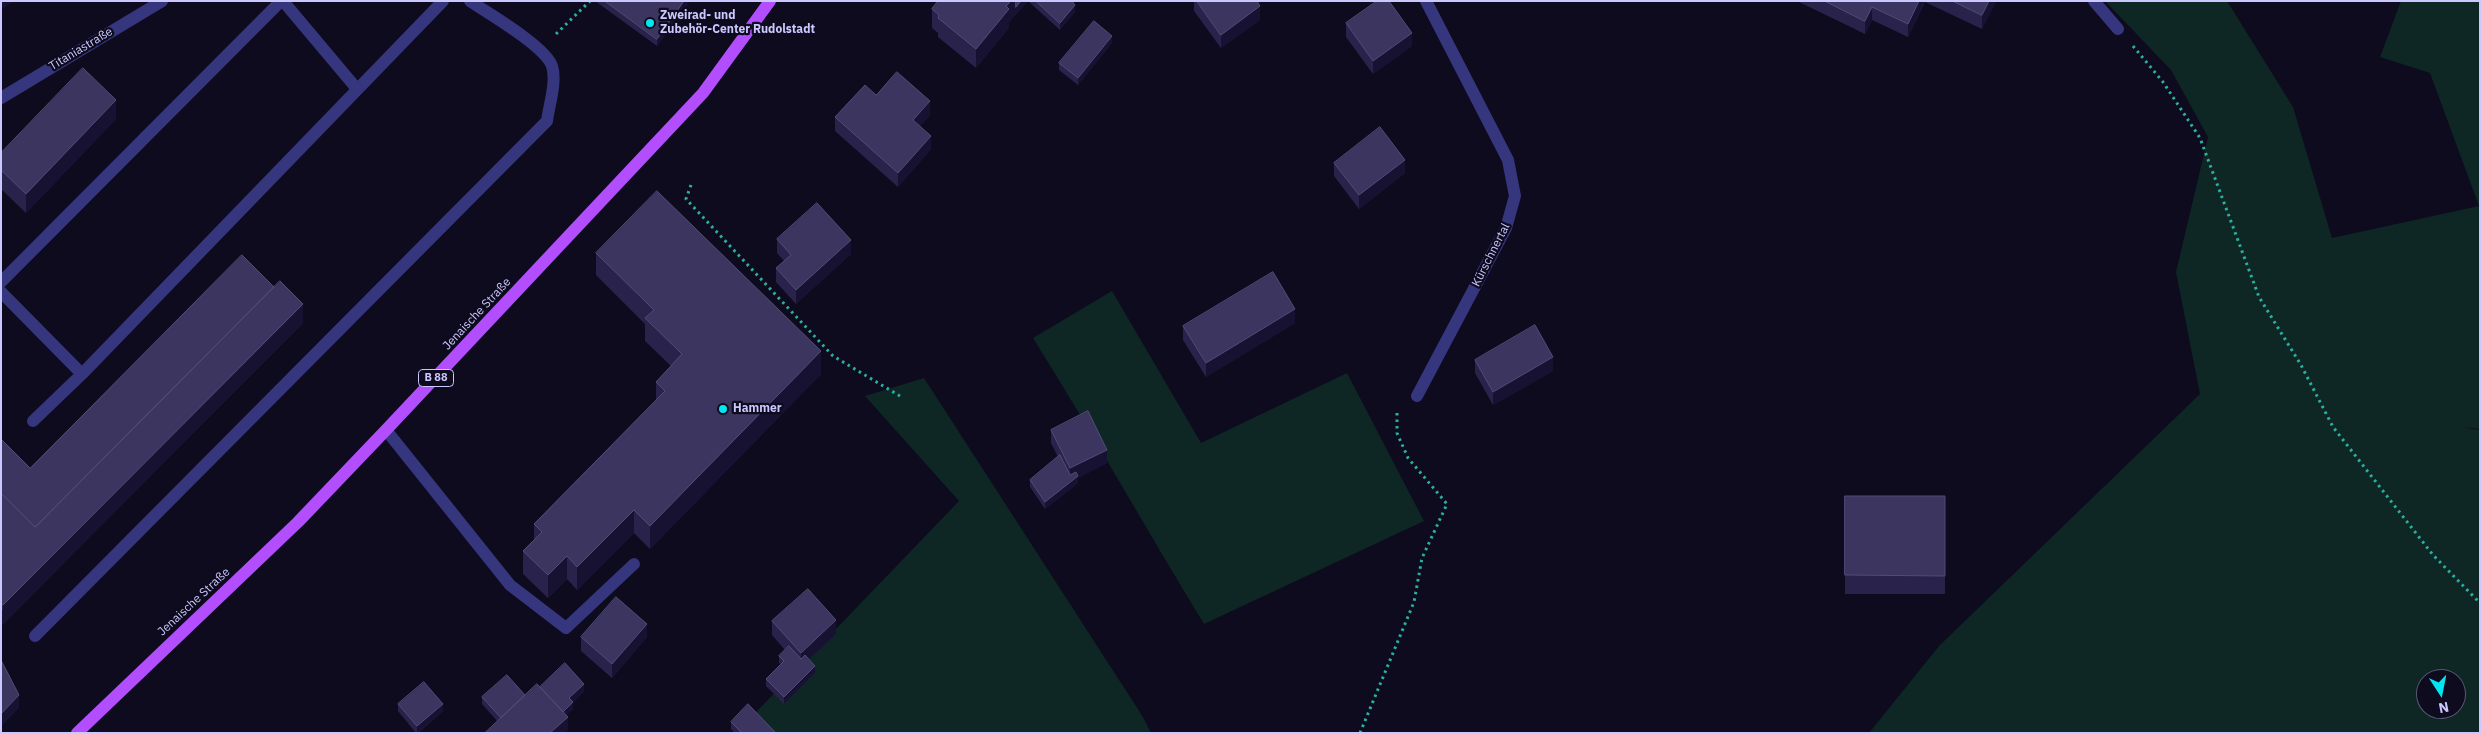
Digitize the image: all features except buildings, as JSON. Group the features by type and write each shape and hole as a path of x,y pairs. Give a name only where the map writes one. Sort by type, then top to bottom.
{"main road":[{"name":"Jenaische Straße","path":"77,733 298,522 386,430 703,92 770,1"}],"street":[{"name":"Titaniastraße","path":"1,98 162,1"},
{"path":"1,282 282,1 357,89"},
{"path":"33,421 82,374 443,1"},
{"path":"34,636 547,120 552,86 552,66 540,49 470,1"},
{"name":"Kürschnertal","path":"1417,396 1506,228 1515,196 1508,160 1426,1"},
{"path":"2094,1 2118,29"},
{"path":"1,292 82,374"},
{"path":"386,430 510,585 566,628 634,564"}],"path":[{"path":"540,49 590,1"},
{"path":"2118,29 2163,82 2200,138 2259,297 2301,365 2333,427 2433,555 2480,603"},
{"path":"691,185 686,199 833,356 900,396"},
{"path":"1360,733 1414,602 1422,558 1447,504 1408,458 1397,433 1397,412 1417,396"}],"green space":[{"path":"2105,1 2227,1 2293,107 2332,238 2479,206 2430,73 2380,57 2401,1 2480,1 2480,429 2462,427 2480,430 2480,733 1869,733 1939,646 2200,394 2176,272 2208,137 2171,70"},
{"path":"1112,291 1201,443 1347,373 1424,521 1204,624 1033,338"},
{"path":"924,378 1143,717 1151,733 736,733 959,501 865,396"}],"place":[{"name":"Zweirad- und Zubehör-Center Rudolstadt","path":"650,23"},
{"name":"Hammer","path":"723,409"}]}
